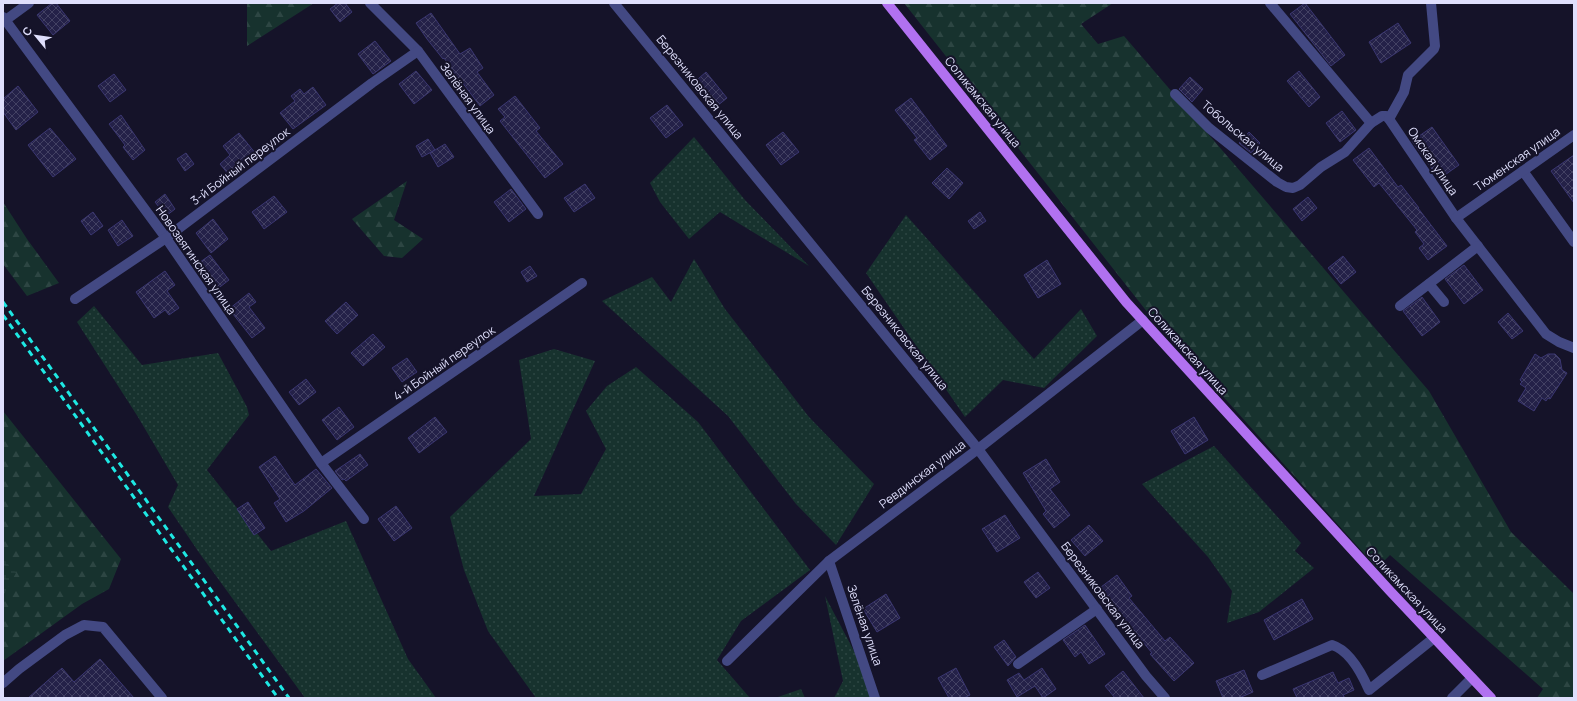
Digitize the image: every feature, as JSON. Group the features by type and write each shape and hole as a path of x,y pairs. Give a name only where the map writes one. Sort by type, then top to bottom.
{"main road":[{"name":"Соликамская улица","path":"887,3 1126,302 1434,638 1491,698"}],"street":[{"path":"4,20 29,3"},
{"name":"Зелёная улица","path":"370,3 418,51 538,214"},
{"name":"Березниковская улица","path":"614,3 978,449 1146,676 1165,698"},
{"path":"1270,3 1371,123 1382,116 1386,116 1389,119 1404,92 1408,76 1434,49 1431,3"},
{"name":"Новозвягинская улица","path":"4,20 166,238 321,463 364,519"},
{"name":"3-й Бойный переулок","path":"75,299 166,238 372,83 418,51"},
{"name":"Тобольская улица","path":"1175,94 1210,128 1277,182 1286,187 1293,188 1300,185 1321,167 1345,152 1371,123"},
{"name":"Омская улица","path":"1389,119 1456,218 1546,334 1559,342 1574,348"},
{"name":"Тюменская улица","path":"1456,218 1574,135"},
{"path":"1523,171 1574,242"},
{"path":"1400,306 1478,246"},
{"name":"4-й Бойный переулок","path":"321,463 582,283"},
{"path":"1429,284 1444,302"},
{"name":"Ревдинская улица","path":"727,661 829,561 978,449 1143,320"},
{"name":"Зелёная улица","path":"829,561 875,698"},
{"path":"1018,664 1097,609"},
{"path":"3,683 19,668 65,635 84,625 103,627 162,698"},
{"path":"1262,675 1332,645 1342,650 1361,671 1371,696 1434,638"},
{"path":"1452,698 1472,678"}],"green space":[{"path":"247,3 314,3 247,46"},
{"path":"904,3 1113,3 1081,24 1098,44 1124,36 1429,391 1511,532 1574,594 1574,698 1537,698 1543,689 1390,555 1377,568 1148,313"},
{"path":"694,137 745,200 809,266 720,212 689,239 660,202 650,183"},
{"path":"407,181 394,220 423,239 402,258 384,256 352,219"},
{"path":"3,202 27,239 59,283 27,296 3,264"},
{"path":"906,215 1034,359 1081,309 1097,336 1044,388 1003,380 965,417 866,273"},
{"path":"694,259 725,309 809,417 874,484 836,545 796,504 728,416 602,301 652,277 671,302"},
{"path":"94,306 142,365 218,353 247,407 249,415 207,470 271,551 346,521 408,659 436,698 305,698 200,554 168,507 178,485 138,417 77,322"},
{"path":"554,349 595,361 534,496 581,494 606,449 586,411 607,386 636,367 698,422 810,570 741,621 717,660 750,698 536,698 488,631 464,570 450,517 531,439 519,360"},
{"path":"3,411 121,559 109,589 82,604 3,661"},
{"path":"1214,446 1301,543 1295,551 1314,568 1259,612 1227,623 1232,591 1208,557 1142,484"},
{"path":"3,559 16,573 3,596"},
{"path":"825,596 865,672 875,698 834,698 843,681"},
{"path":"801,689 805,698 775,698"}],"building":[{"path":"52,3 56,3 70,21 53,35 37,15"},
{"path":"338,3 345,3 352,12 340,22 330,9"},
{"path":"1305,3 1345,55 1331,66 1290,14"},
{"path":"431,13 460,54 470,48 483,68 477,72 494,95 480,106 416,23"},
{"path":"1398,23 1411,43 1381,63 1369,42"},
{"path":"375,41 391,61 373,74 358,54"},
{"path":"416,71 432,90 414,104 399,84"},
{"path":"1299,71 1320,97 1309,107 1287,81"},
{"path":"706,72 727,98 712,110 691,85"},
{"path":"114,74 126,90 110,102 98,86"},
{"path":"1190,77 1203,89 1192,102 1179,89"},
{"path":"18,86 38,112 16,130 3,112 3,99"},
{"path":"313,87 326,105 293,129 280,113 295,101 291,96 300,89 304,94"},
{"path":"515,96 540,128 536,131 563,164 545,178 500,121 505,117 498,109"},
{"path":"911,98 947,146 930,160 914,140 917,138 895,110"},
{"path":"667,105 683,125 666,138 650,118"},
{"path":"1342,111 1356,130 1340,142 1326,123"},
{"path":"121,115 145,150 133,160 123,147 125,145 109,124"},
{"path":"1432,127 1459,165 1439,179 1412,141"},
{"path":"50,128 76,159 53,177 28,145"},
{"path":"783,132 799,152 781,165 766,145"},
{"path":"1249,132 1260,143 1251,153 1239,143"},
{"path":"239,133 256,154 229,175 220,164 230,155 223,146"},
{"path":"428,139 435,150 422,157 416,146"},
{"path":"445,144 454,157 438,167 430,153"},
{"path":"1369,148 1398,187 1401,185 1447,246 1428,260 1419,248 1424,244 1415,232 1417,230 1379,183 1374,187 1353,160"},
{"path":"186,153 194,164 185,171 177,159"},
{"path":"1574,155 1574,203 1551,171"},
{"path":"947,168 963,183 949,199 932,183"},
{"path":"585,184 595,198 574,212 564,198"},
{"path":"511,189 526,209 509,222 494,202"},
{"path":"165,194 175,209 166,216 155,202"},
{"path":"274,196 287,212 264,229 252,212"},
{"path":"1308,197 1317,208 1302,221 1293,209"},
{"path":"93,212 103,226 91,235 81,221"},
{"path":"980,212 986,221 974,229 968,221"},
{"path":"213,219 228,239 211,253 196,233"},
{"path":"122,220 133,236 118,246 108,230"},
{"path":"210,255 229,280 216,290 196,265"},
{"path":"1343,256 1356,272 1341,284 1328,268"},
{"path":"1047,260 1061,284 1038,298 1024,275"},
{"path":"1464,265 1483,290 1464,304 1445,279"},
{"path":"530,266 537,276 527,282 521,272"},
{"path":"165,271 175,285 167,291 179,308 169,315 165,310 154,318 136,292"},
{"path":"249,293 256,302 249,307 265,328 252,338 229,309"},
{"path":"1422,297 1440,322 1422,336 1403,311"},
{"path":"346,302 358,315 337,334 325,321"},
{"path":"1508,313 1523,331 1512,339 1498,322"},
{"path":"373,334 385,347 363,366 351,353"},
{"path":"1535,354 1541,358 1548,354 1555,354 1560,359 1562,370 1567,373 1550,399 1548,398 1546,401 1542,398 1534,411 1518,401 1526,388 1520,384 1522,382 1520,380"},
{"path":"407,358 417,372 402,382 392,368"},
{"path":"306,379 316,392 299,405 289,392"},
{"path":"339,407 354,427 337,440 322,420"},
{"path":"435,417 447,432 419,453 408,438"},
{"path":"1194,417 1208,440 1185,454 1171,431"},
{"path":"360,454 368,465 346,481 344,479 342,480 335,471"},
{"path":"275,456 295,485 316,469 332,488 304,511 286,522 274,503 280,499 259,467"},
{"path":"1046,459 1060,482 1050,489 1070,515 1054,528 1043,514 1046,511 1023,473"},
{"path":"248,502 265,528 254,535 237,509"},
{"path":"396,506 412,528 394,541 378,519"},
{"path":"1005,515 1020,538 997,552 982,529"},
{"path":"1089,525 1103,541 1085,556 1071,540"},
{"path":"1038,572 1050,588 1036,598 1024,582"},
{"path":"1117,575 1132,596 1129,598 1165,641 1170,637 1194,663 1174,681 1150,654 1152,653 1101,587"},
{"path":"886,594 900,618 877,632 863,609"},
{"path":"1302,599 1313,619 1274,640 1264,620"},
{"path":"1085,625 1105,654 1089,664 1081,652 1075,657 1063,640"},
{"path":"1004,640 1016,657 1008,666 994,647"},
{"path":"100,659 134,698 28,698 62,668 74,682"},
{"path":"956,668 970,695 964,698 949,698 938,678"},
{"path":"1042,668 1056,689 1043,698 1035,686 1017,697 1007,680 1019,673 1024,680"},
{"path":"1244,670 1253,692 1239,698 1223,698 1216,681"},
{"path":"1123,671 1144,698 1115,698 1105,686"},
{"path":"1333,672 1338,683 1349,678 1354,690 1343,695 1345,698 1297,698 1293,689"}],"railway":[{"path":"3,302 289,698"},
{"path":"3,315 278,698"}]}
